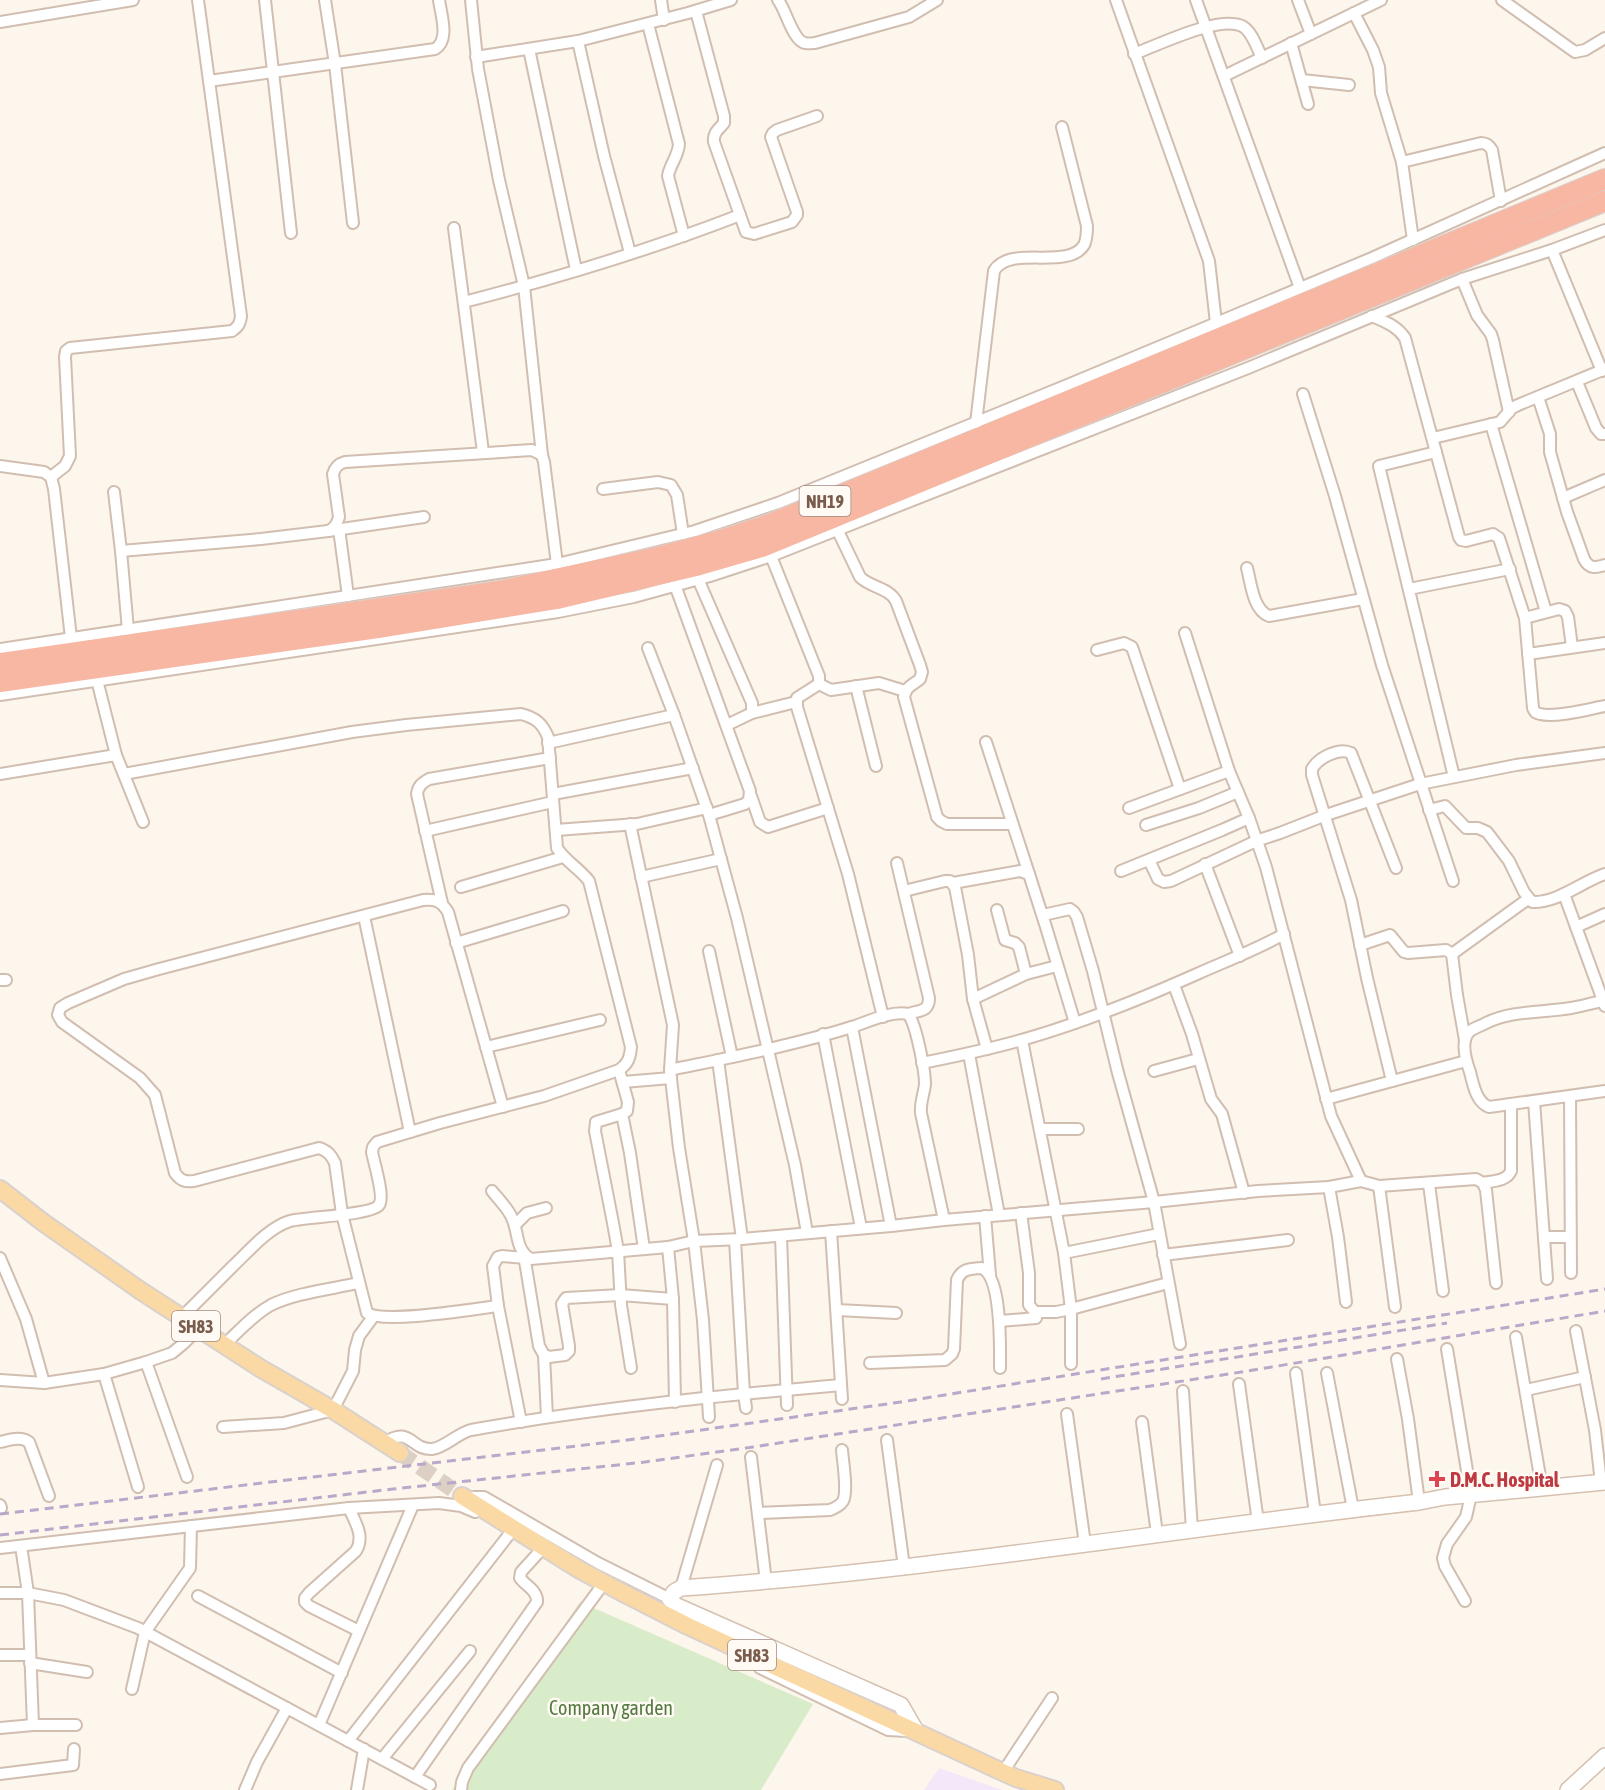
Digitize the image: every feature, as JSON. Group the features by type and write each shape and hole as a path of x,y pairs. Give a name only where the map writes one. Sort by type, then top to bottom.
{"highway":[{"name":"NH19","path":"0,663 500,591 628,564 721,540 800,512 1605,179"},
{"name":"NH19","path":"0,682 400,625 557,599 700,565 762,547 1605,201"}],"main road":[{"name":"SH83","path":"0,1189 88,1255 181,1318 400,1453"},
{"name":"SH83","path":"465,1498 580,1570 688,1626 1003,1772 1054,1790"}],"street":[{"path":"0,21 134,0"},
{"path":"51,477 64,466 70,456 64,357 66,351 70,348 232,331 240,323 241,316 198,0"},
{"path":"265,0 291,233"},
{"path":"325,0 335,64 353,223"},
{"path":"209,81 435,49 443,40 439,0"},
{"path":"471,0 476,57 499,180 524,286 542,455 557,564"},
{"path":"661,0 664,20"},
{"path":"778,0 795,34 805,44 909,17 937,0"},
{"path":"1116,0 1209,261 1216,323"},
{"path":"1196,0 1300,288"},
{"path":"1298,0 1311,34"},
{"path":"1224,76 1381,0"},
{"path":"1502,0 1575,52 1585,50 1605,38"},
{"path":"476,57 578,41 664,20 724,1"},
{"path":"696,11 724,116 724,123 715,132 714,142 744,228 749,233 754,234 795,219 797,212 771,136 777,130 817,116"},
{"path":"1354,13 1377,59 1381,93 1402,162 1413,240"},
{"path":"648,24 680,144 678,153 669,168 668,176 684,236"},
{"path":"1134,54 1206,26 1227,24 1242,26 1250,33 1262,58"},
{"path":"578,41 604,156 630,253"},
{"path":"1292,43 1308,104"},
{"path":"529,49 576,270"},
{"path":"1302,81 1349,85"},
{"path":"976,423 994,271 997,265 1008,260 1069,254 1079,251 1085,243 1087,226 1062,127"},
{"path":"1402,162 1486,143 1492,150 1501,201"},
{"path":"0,649 557,564 683,534 778,503 976,423 1413,240 1605,153"},
{"path":"464,302 524,286 684,236 740,215"},
{"path":"454,228 483,452"},
{"path":"0,695 558,612 634,597 698,579 771,556 1237,372 1462,279 1605,230"},
{"path":"1433,438 1500,422 1518,405 1604,370 1552,250"},
{"path":"1462,279 1477,315 1491,334 1509,412"},
{"path":"1372,316 1393,325 1406,338 1459,537 1466,541 1493,534 1499,538 1525,618 1531,702 1536,712 1541,715 1568,713 1605,706"},
{"path":"1577,381 1596,428 1601,434 1605,434"},
{"path":"1303,394 1335,496 1382,665 1453,881"},
{"path":"1538,397 1550,434 1550,452 1563,498 1586,564 1592,567 1605,565"},
{"path":"1491,424 1546,612"},
{"path":"348,596 333,530 339,517 333,474 334,468 339,464 483,452 532,450 542,455"},
{"path":"1437,452 1379,466 1454,777"},
{"path":"0,466 44,472 51,477 71,638"},
{"path":"1563,498 1605,480"},
{"path":"603,489 658,482 670,484 677,495 683,534"},
{"path":"114,492 128,630"},
{"path":"121,551 261,539 424,517"},
{"path":"837,530 864,582 893,595 922,672 921,679 908,686 904,697 937,817 947,824 1012,824"},
{"path":"771,556 819,676 819,684"},
{"path":"1247,568 1258,608 1263,614 1269,616 1363,599"},
{"path":"1409,589 1510,569"},
{"path":"698,579 752,703 752,713"},
{"path":"675,585 760,822 768,827 828,808"},
{"path":"1525,618 1559,609 1565,611 1572,647"},
{"path":"1185,633 1229,771 1266,867 1330,1116 1361,1181"},
{"path":"1097,650 1124,643 1132,647 1180,789"},
{"path":"1528,654 1605,643"},
{"path":"648,648 693,768 721,859 795,1165 807,1233"},
{"path":"97,680 116,755 143,822"},
{"path":"819,684 831,690 879,682 905,691"},
{"path":"819,684 800,694 796,702 848,874 883,1017"},
{"path":"856,686 876,766"},
{"path":"727,725 752,713 796,702"},
{"path":"124,774 352,732 521,714 534,717 544,726 548,743 558,848 562,857 581,871 589,881 631,1047 627,1065 619,1070 544,1096 377,1143 372,1152 381,1194 379,1207 374,1210 292,1221 277,1227 257,1243 181,1318"},
{"path":"548,743 674,715"},
{"path":"986,742 1075,1023"},
{"path":"1392,1081 1351,900 1312,775 1312,769 1320,760 1340,751 1346,750 1351,753 1396,868"},
{"path":"1149,860 1158,879 1164,882 1171,881 1256,840 1420,784 1516,765 1605,753"},
{"path":"0,774 116,755"},
{"path":"503,1107 448,912 442,903 417,794 422,783 429,779 550,758"},
{"path":"425,831 553,798 693,768"},
{"path":"1130,808 1229,771"},
{"path":"1146,825 1200,808 1238,792"},
{"path":"556,830 630,824 708,812 745,804 751,796"},
{"path":"1429,810 1445,806 1466,828 1478,828 1487,832 1512,866 1528,899 1532,902 1563,894 1584,882 1605,874"},
{"path":"1121,871 1249,818"},
{"path":"630,824 673,1024 671,1074 703,1320 709,1417"},
{"path":"462,887 562,857"},
{"path":"641,877 721,859"},
{"path":"622,1082 671,1074 883,1017 926,1009 929,998 897,862"},
{"path":"1205,864 1240,956"},
{"path":"904,891 945,881 953,883 1020,872 1029,874"},
{"path":"953,883 966,945 973,999 987,1049"},
{"path":"1465,1040 1469,1033 1478,1027 1508,1015 1604,1003 1563,894"},
{"path":"442,903 434,899 423,900 124,979 68,1003 60,1008 58,1015 62,1022 140,1078 155,1095 175,1173 180,1180 194,1181 319,1148 327,1151 335,1163 342,1214 358,1283 367,1313 373,1317 419,1316 498,1306"},
{"path":"1452,954 1528,899"},
{"path":"1042,915 1065,909 1074,912 1093,971 1154,1202 1180,1344"},
{"path":"997,910 1005,940 1019,947 1026,974"},
{"path":"456,943 562,911"},
{"path":"1576,927 1605,914"},
{"path":"364,916 410,1132"},
{"path":"922,1063 1022,1040 1075,1023 1174,985 1263,946 1284,934"},
{"path":"1360,945 1390,935 1404,952 1446,950 1452,954 1466,1061 1479,1100 1485,1105 1496,1107 1605,1091"},
{"path":"709,951 732,1057"},
{"path":"973,999 1026,974 1057,966"},
{"path":"1174,985 1192,1034 1211,1099 1222,1114 1244,1193"},
{"path":"908,1014 913,1023 922,1063 925,1084 921,1113 944,1220"},
{"path":"486,1047 600,1020"},
{"path":"852,1027 891,1226"},
{"path":"823,1034 861,1228"},
{"path":"1022,1040 1064,1253 1071,1309 1071,1364"},
{"path":"969,1053 999,1215"},
{"path":"1154,1071 1198,1059"},
{"path":"718,1060 739,1240 744,1393 747,1408"},
{"path":"1326,1099 1466,1061"},
{"path":"619,1070 628,1102 627,1111 596,1122 594,1126 618,1251 620,1295 631,1368"},
{"path":"1570,1096 1571,1273"},
{"path":"1534,1101 1547,1279"},
{"path":"1483,1183 1509,1176 1511,1171 1511,1104"},
{"path":"622,1114 644,1249"},
{"path":"1040,1129 1078,1129"},
{"path":"521,1422 498,1306 493,1266 502,1256 531,1259 668,1247 694,1241 739,1240 1329,1186 1361,1181 1379,1186 1476,1179 1483,1183 1486,1190 1496,1283"},
{"path":"1429,1184 1443,1292"},
{"path":"1329,1186 1346,1302"},
{"path":"1379,1186 1395,1307"},
{"path":"492,1191 512,1217 524,1257 539,1346 544,1355 547,1417"},
{"path":"514,1225 527,1213 546,1208"},
{"path":"1021,1213 1029,1273 1029,1305 1035,1312 1071,1309 1168,1283"},
{"path":"985,1216 990,1275 1000,1321 1000,1368"},
{"path":"831,1231 842,1399"},
{"path":"1064,1253 1159,1234"},
{"path":"781,1236 787,1405"},
{"path":"1544,1237 1570,1237"},
{"path":"1163,1255 1288,1240"},
{"path":"668,1247 673,1299 675,1402"},
{"path":"0,1258 26,1319 44,1383"},
{"path":"870,1363 950,1358 954,1349 959,1274 964,1270 982,1268 990,1275"},
{"path":"224,1345 256,1315 272,1305 358,1283"},
{"path":"544,1355 549,1357 565,1355 569,1351 562,1304 566,1298 620,1295 673,1299"},
{"path":"837,1310 896,1313"},
{"path":"223,1427 284,1423 333,1410 353,1371 359,1336 373,1317"},
{"path":"1000,1321 1035,1318"},
{"path":"0,1380 44,1383 104,1374 172,1353 199,1328"},
{"path":"670,1599 674,1592 681,1588 766,1582 904,1567 1353,1509 1603,1483 1576,1331"},
{"path":"1516,1337 1542,1488"},
{"path":"1447,1349 1472,1495 1466,1517 1443,1551 1443,1558 1445,1566 1465,1601"},
{"path":"1397,1359 1419,1502"},
{"path":"146,1362 187,1477"},
{"path":"1296,1373 1315,1514"},
{"path":"1327,1373 1353,1509"},
{"path":"104,1374 138,1487"},
{"path":"1526,1390 1585,1377"},
{"path":"1239,1384 1258,1522"},
{"path":"384,1443 400,1435 429,1449 438,1448 462,1432 547,1417 707,1397 841,1385"},
{"path":"1183,1391 1192,1530"},
{"path":"1067,1414 1085,1544"},
{"path":"1142,1422 1157,1534"},
{"path":"0,1442 18,1439 29,1442 49,1496"},
{"path":"887,1440 904,1567"},
{"path":"759,1513 837,1508 844,1494 842,1450"},
{"path":"751,1458 766,1582"},
{"path":"681,1588 717,1465"},
{"path":"465,1498 484,1497 598,1563 670,1599 675,1605 901,1705 916,1731"},
{"path":"0,1548 349,1508 439,1503 461,1506 512,1532 601,1587 686,1632 888,1730 916,1731"},
{"path":"319,1725 413,1505"},
{"path":"349,1508 359,1533 359,1545 356,1551 309,1593 305,1602 359,1631"},
{"path":"132,1689 146,1632 190,1568 191,1526"},
{"path":"348,1741 512,1532"},
{"path":"21,1546 28,1593 33,1725"},
{"path":"415,1777 537,1602 535,1594 520,1578 521,1572 541,1550"},
{"path":"461,1790 468,1768 601,1587"},
{"path":"0,1593 28,1593 64,1600 146,1632 430,1785"},
{"path":"198,1596 342,1673"},
{"path":"382,1759 470,1651"},
{"path":"0,1655 30,1659 87,1672"},
{"path":"1003,1772 1052,1698"},
{"path":"245,1790 257,1762 287,1708"},
{"path":"0,1728 76,1725"},
{"path":"0,1774 73,1765 74,1749"},
{"path":"357,1790 364,1749"},
{"path":"1568,1790 1605,1756"}],"shaded area":[{"path":"939,1768 1002,1790 924,1790"}],"green space":[{"name":"Company garden","path":"580,1602 813,1704 761,1790 452,1790"}],"tunnel":[{"path":"400,1453 462,1496"}],"railway":[{"path":"0,1514 644,1438 901,1402 1605,1289"},
{"path":"0,1535 645,1462 753,1447 1248,1371 1605,1311"},
{"path":"1101,1379 1447,1323"}],"place":[{"name":"D.M.C. Hospital","path":"1437,1479"}]}
